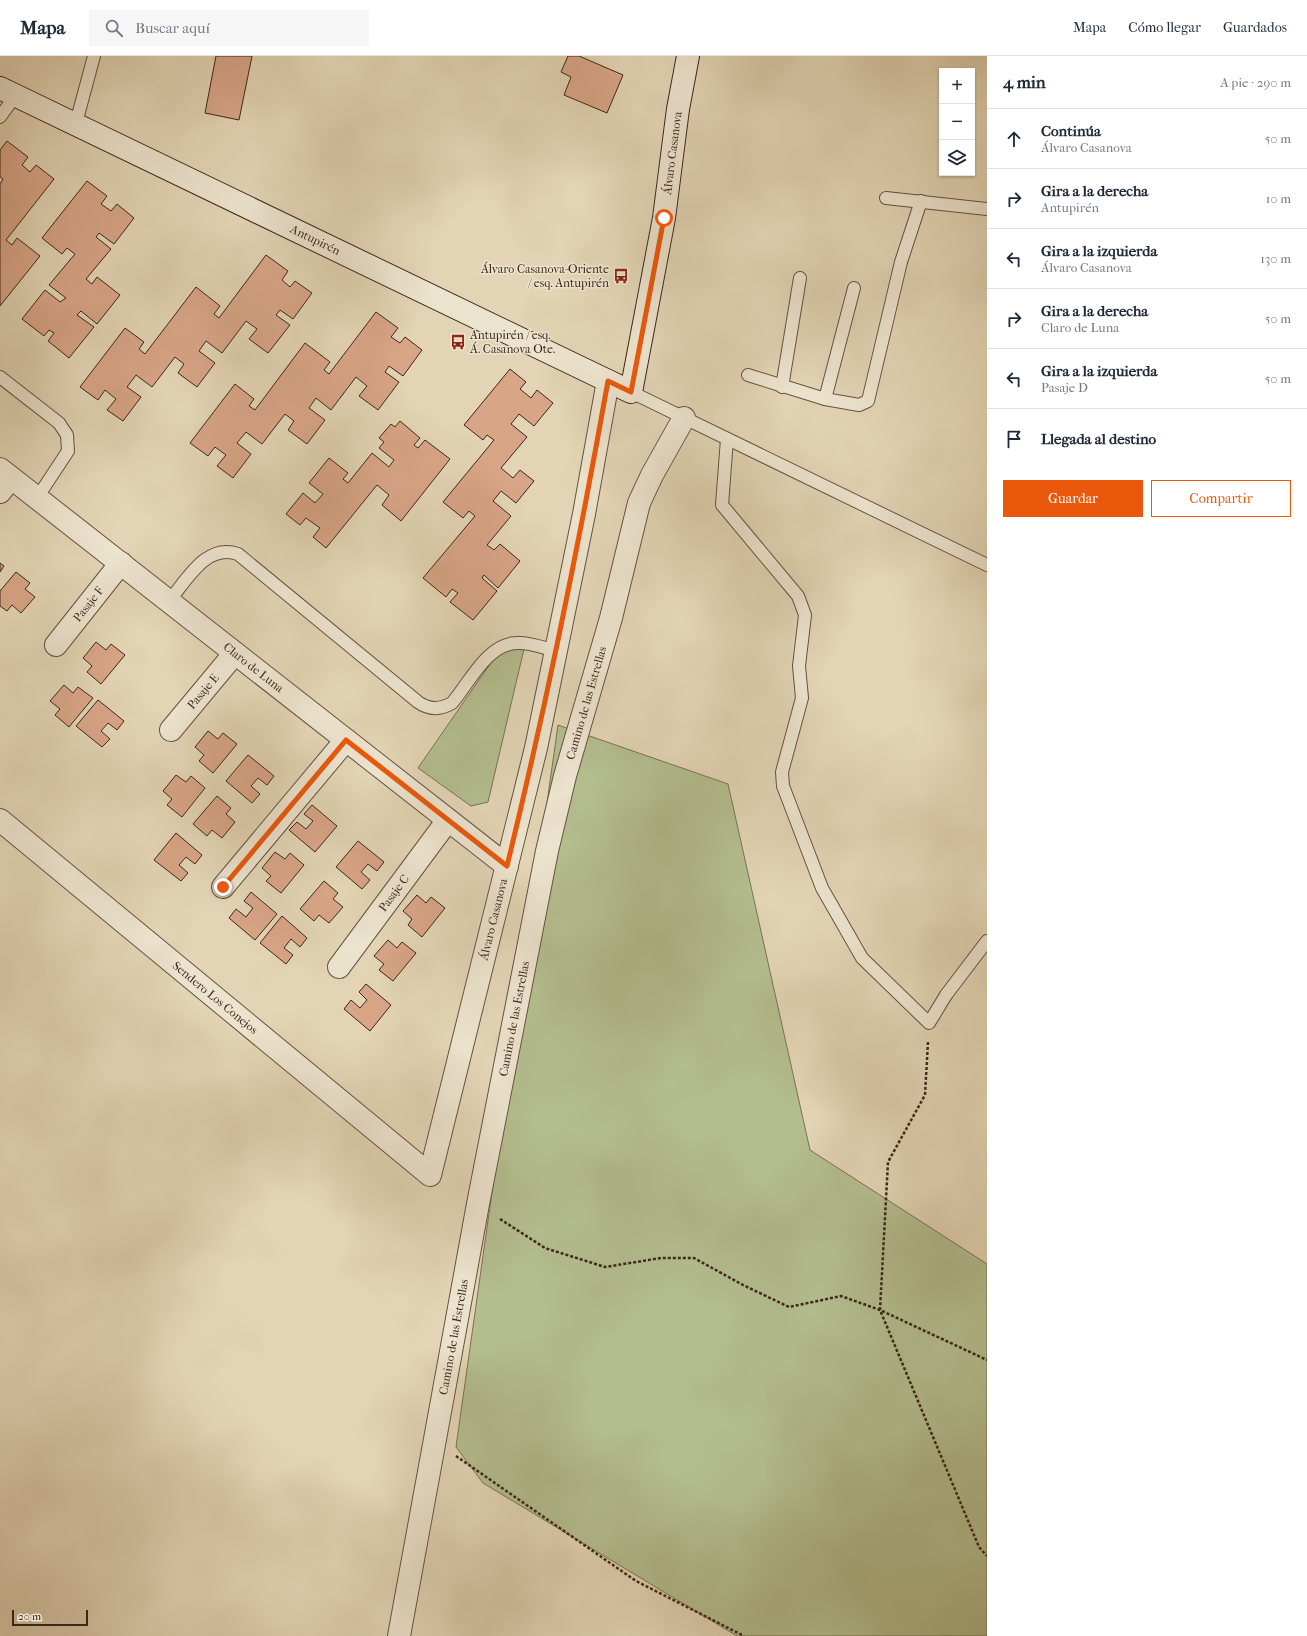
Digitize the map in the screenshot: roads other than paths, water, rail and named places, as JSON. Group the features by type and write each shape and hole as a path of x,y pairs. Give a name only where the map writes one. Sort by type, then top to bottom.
{"street":[{"name":"Álvaro Casanova","path":"631,392 664,218 678,109 688,56"},
{"name":"Antupirén","path":"8,92 76,123 631,392"},
{"name":"Álvaro Casanova","path":"430,1175 536,748 584,514 608,381"},
{"name":"Camino de las Estrellas","path":"399,1636 478,1204 547,851 565,776 610,618 639,503 652,475 684,418"},
{"name":"Claro de Luna","path":"4,479 37,498 507,866"},
{"name":"Pasaje F","path":"56,645 121,563"},
{"name":"Pasaje E","path":"171,730 235,652"},
{"path":"223,887 346,740"},
{"name":"Sendero Los Conejos","path":"0,820 430,1175"},
{"name":"Pasaje C","path":"339,967 448,820"}],"lane":[{"path":"76,123 94,56"},
{"path":"0,117 8,92"},
{"path":"886,198 987,209"},
{"path":"748,375 782,387 825,399 859,405 868,401 903,255 921,201"},
{"path":"782,387 800,278"},
{"path":"825,399 854,288"},
{"path":"0,377 59,423 67,435 68,451 37,498"},
{"path":"631,392 987,565"},
{"path":"728,439 722,505 798,596 804,615 798,666 802,698 782,772 783,786 822,888 862,958 929,1023 946,994 987,941"},
{"path":"169,601 209,556 222,551 238,554 418,702 430,708 445,707 452,703 486,658 500,647 519,642 556,651"}],"place":[{"name":"Álvaro Casanova-Oriente / esq. Antupirén","path":"621,276"},
{"name":"Antupirén / esq. Á. Casanova Ote.","path":"458,342"}]}
